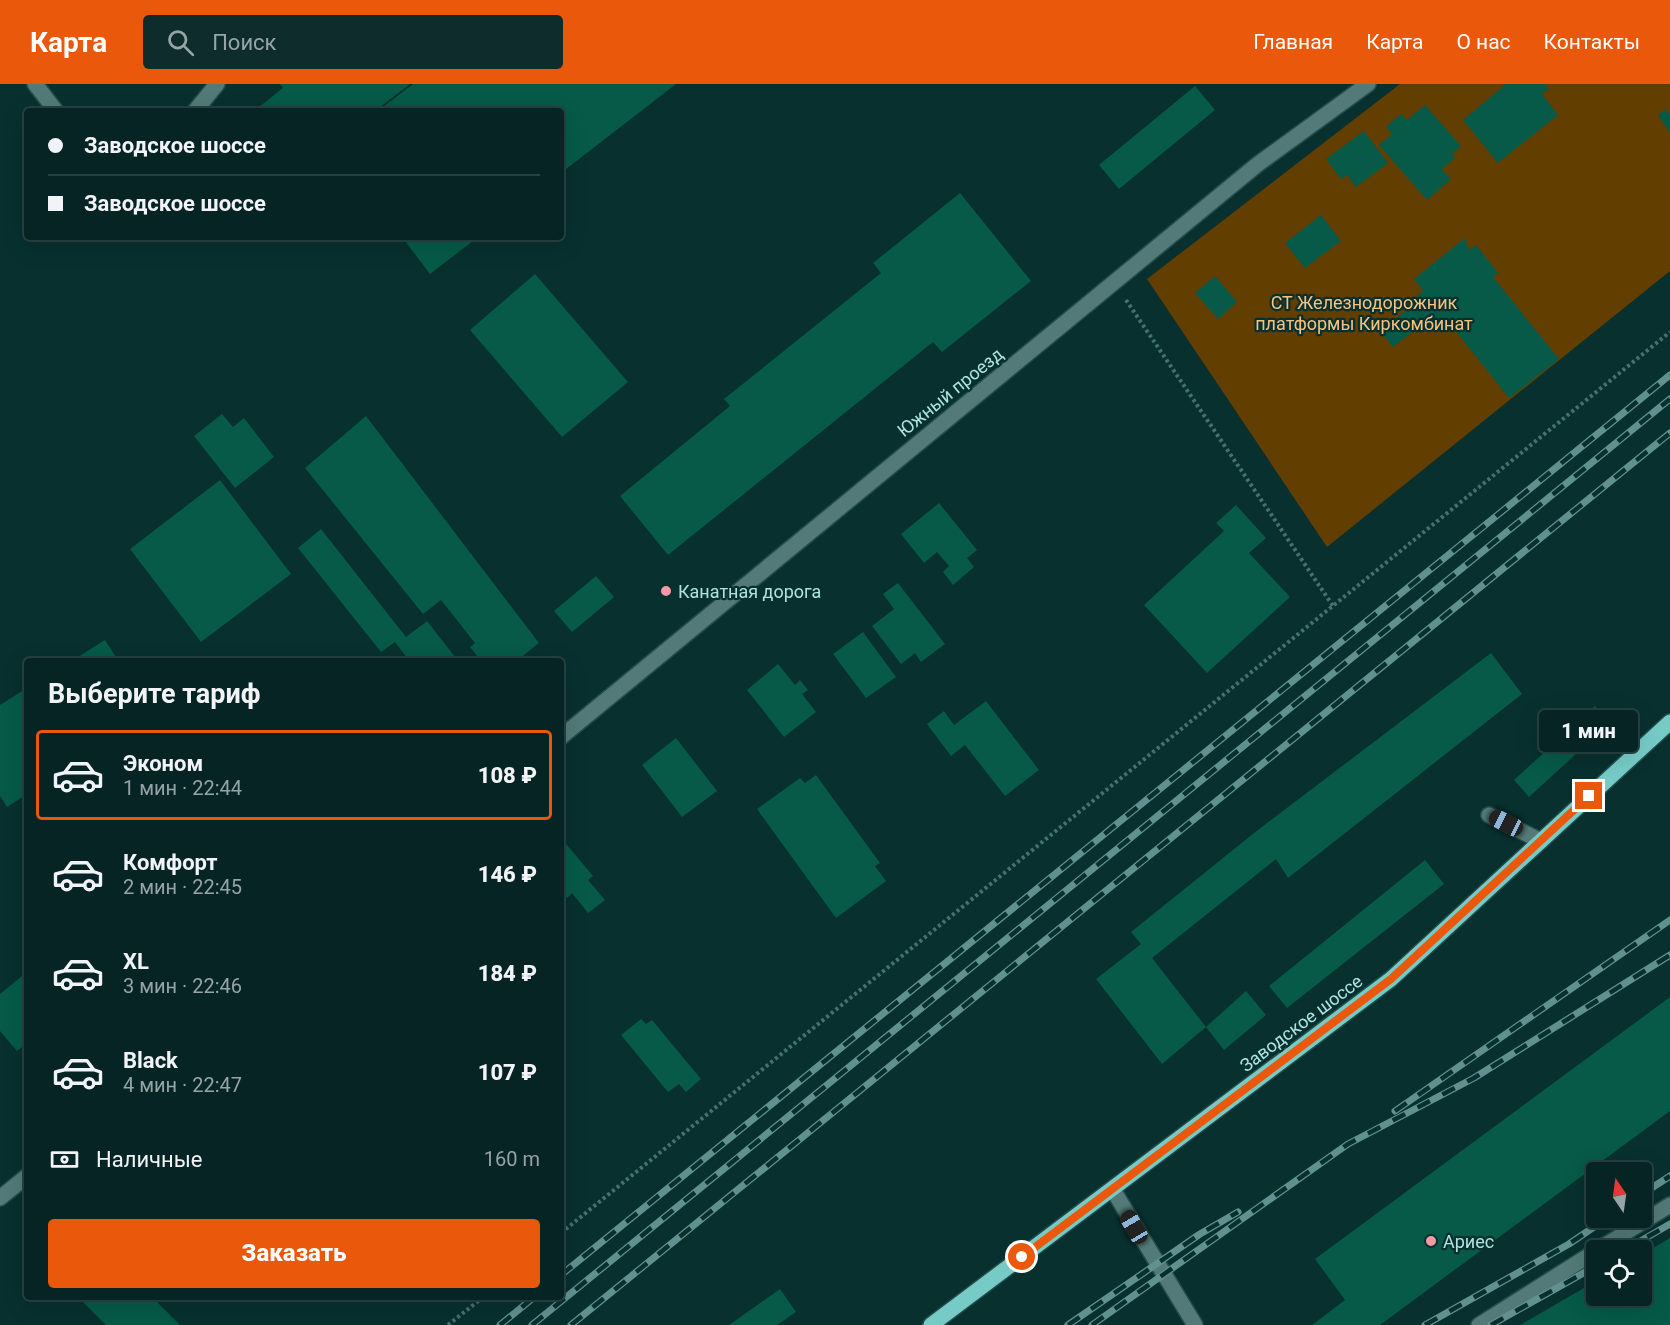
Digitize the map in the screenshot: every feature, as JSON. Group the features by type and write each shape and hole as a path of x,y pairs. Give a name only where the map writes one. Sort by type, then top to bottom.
{"main road":[{"name":"Заводское шоссе","path":"931,1325 1391,979 1670,722"}],"street":[{"path":"35,84 54,108"},
{"path":"197,108 217,84"},
{"name":"Южный проезд","path":"564,734 1258,164 1368,84"},
{"path":"1489,815 1541,841"},
{"path":"0,1198 24,1178"},
{"path":"1113,1190 1195,1325"},
{"path":"1613,1240 1670,1204"},
{"path":"1479,1325 1586,1257"}],"path":[{"path":"1114,282 1333,606"},
{"path":"564,1231 1670,332"},
{"path":"448,1325 479,1300"}],"green space":[{"name":"СТ Железнодорожник платформы Киркомбинат","path":"1400,84 1670,84 1670,271 1327,547 1147,279"}],"building":[{"path":"280,84 410,84 379,108 258,108 283,88"},
{"path":"413,84 676,84 564,171 564,108 382,108"},
{"path":"1506,84 1545,84 1549,89 1542,94 1558,115 1498,163 1463,120"},
{"path":"1195,86 1215,110 1119,189 1099,165"},
{"path":"1425,105 1461,146 1452,154 1455,158 1442,169 1451,179 1427,200 1379,145 1392,134 1386,127 1401,114 1407,120"},
{"path":"1666,109 1670,115 1670,133 1658,115"},
{"path":"1364,131 1388,163 1356,187 1347,175 1341,179 1326,159"},
{"path":"960,193 1031,281 942,352 933,342 668,555 620,496 730,406 724,399 881,273 873,263"},
{"path":"1321,215 1341,241 1305,268 1285,243"},
{"path":"1465,238 1469,250 1476,245 1498,273 1493,277 1559,359 1509,398 1446,319 1439,324 1433,316 1393,347 1380,331 1420,299 1417,296 1423,291 1414,279"},
{"path":"404,240 474,240 430,274"},
{"path":"535,274 628,382 562,437 470,330"},
{"path":"1215,276 1237,302 1218,319 1195,293"},
{"path":"222,414 233,427 244,418 274,457 235,488 194,436"},
{"path":"366,416 539,643 520,658 479,658 470,647 475,643 441,600 423,614 305,468"},
{"path":"220,480 291,574 201,642 130,549"},
{"path":"939,503 977,550 967,558 974,567 953,585 943,572 949,566 937,552 924,563 901,534"},
{"path":"1236,505 1266,538 1249,553 1290,597 1207,673 1144,605 1224,531 1216,523"},
{"path":"321,529 406,637 427,621 456,658 407,658 395,642 381,652 298,548"},
{"path":"596,576 614,597 572,632 554,611"},
{"path":"898,583 945,644 921,662 915,653 901,664 872,626 894,609 883,594"},
{"path":"863,632 896,677 866,698 833,654"},
{"path":"105,640 116,658 76,658"},
{"path":"1491,653 1522,694 1288,878 1276,859 1152,958 1206,1027 1162,1064 1096,979 1141,944 1131,932 1254,833"},
{"path":"778,664 795,685 800,680 808,690 802,694 816,712 784,737 747,690"},
{"path":"24,690 24,796 7,807 0,796 0,705"},
{"path":"986,701 1039,770 1005,796 965,745 951,756 927,724 944,711 954,725"},
{"path":"1595,706 1610,723 1529,797 1514,780"},
{"path":"676,738 717,791 682,817 642,765"},
{"path":"816,775 880,863 875,866 886,881 836,918 757,809 800,778 805,783"},
{"path":"564,842 593,876 588,880 605,900 588,913 572,893 567,898 564,894"},
{"path":"1425,860 1444,884 1287,1008 1269,986"},
{"path":"24,974 24,1045 17,1051 0,1031 0,994"},
{"path":"1246,991 1266,1015 1224,1050 1206,1027"},
{"path":"1670,997 1670,1111 1601,1162 1586,1162 1586,1173 1380,1325 1312,1325 1345,1300 1315,1259"},
{"path":"641,1019 646,1024 652,1020 701,1079 686,1092 679,1084 668,1092 621,1035"},
{"path":"1670,1238 1670,1325 1520,1325 1586,1287 1586,1306 1652,1306 1652,1249"},
{"path":"780,1289 796,1312 777,1325 729,1325"},
{"path":"81,1300 155,1300 180,1325 106,1325"}],"railway":[{"path":"564,1273 1670,375"},
{"path":"564,1299 1670,399"},
{"path":"571,1325 1670,433"},
{"path":"1395,1111 1670,920"},
{"path":"1092,1325 1348,1144 1474,1078 1670,955"},
{"path":"1652,1188 1670,1176"},
{"path":"1068,1325 1200,1234 1238,1212"},
{"path":"1642,1240 1670,1224"},
{"path":"1425,1325 1569,1244 1592,1228"},
{"path":"1491,1325 1586,1272"},
{"path":"500,1325 531,1300"},
{"path":"532,1325 563,1300"}],"place":[{"name":"Канатная дорога","path":"666,591"},
{"name":"Ариес","path":"1431,1241"}],"route":[{"path":"1022,1257 1391,979 1589,796"}]}
